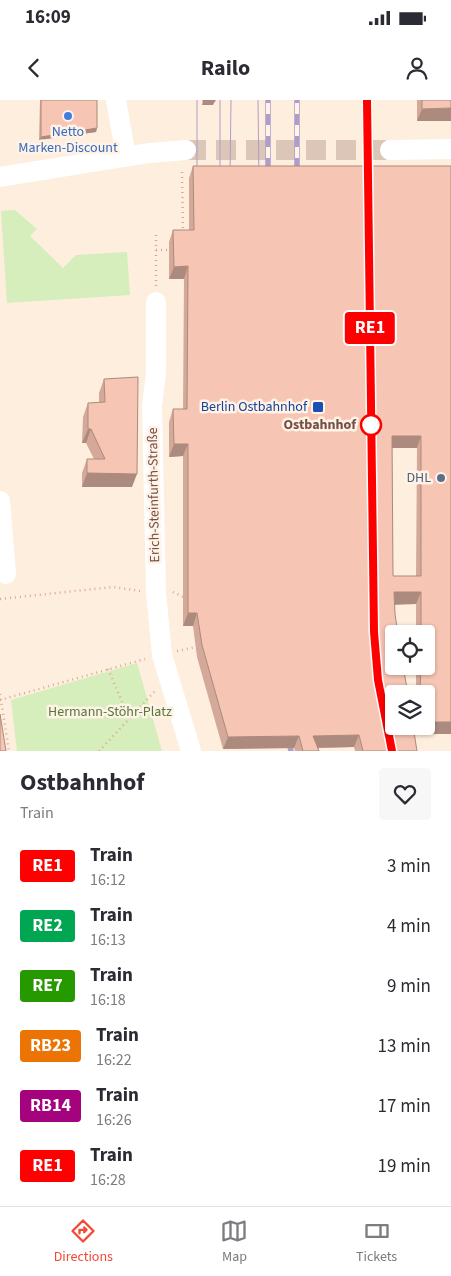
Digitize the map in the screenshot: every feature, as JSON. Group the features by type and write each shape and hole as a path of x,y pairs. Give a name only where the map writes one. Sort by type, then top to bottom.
{"street":[{"path":"116,100 126,156"},
{"path":"390,150 451,149"},
{"path":"0,177 126,156 186,150"},
{"name":"Erich-Steinfurth-Straße","path":"156,302 156,373 152,406 156,592 162,655 191,751"},
{"path":"0,501 6,574"}],"path":[{"path":"182,172 183,235"},
{"path":"156,234 156,302"},
{"path":"156,250 169,250"},
{"path":"0,599 114,586 156,592"},
{"path":"1,700 162,655"},
{"path":"108,669 129,718"},
{"path":"99,751 169,676"},
{"path":"0,694 9,751"}],"green space":[{"path":"15,210 37,229 30,236 63,268 76,255 127,252 130,295 7,303 1,211"},
{"name":"Hermann-Stöhr-Platz","path":"137,663 162,751 17,751 11,700"}],"building":[{"name":"Netto Marken-Discount","path":"41,100 97,100 97,128 41,137"},
{"path":"422,100 451,100 451,108 422,109"},
{"name":"Berlin Ostbahnhof","path":"193,166 451,166 451,722 435,722 435,685 420,685 421,675 435,675 435,625 421,625 421,592 394,592 397,625 385,625 385,675 405,675 406,685 385,685 385,735 414,735 417,751 363,751 359,735 313,736 319,751 303,751 299,736 228,737 202,645 197,613 188,613 188,444 174,444 173,409 187,409 188,266 174,267 173,230 194,230","holes":["392,436 421,436 421,576 393,576"]},
{"path":"138,377 137,474 87,473 87,459 105,459 91,429 88,429 88,403 105,402 104,379"},
{"path":"0,714 6,751 0,751"}],"tunnel":[{"path":"186,150 390,150"}],"tram line":[{"path":"197,100 197,180"},
{"path":"220,100 220,180"},
{"path":"230,180 231,100"},
{"path":"258,100 259,180"}],"railway":[{"path":"268,100 268,180"},
{"path":"297,100 297,180"},
{"path":"367,100 368,180"},
{"path":"287,734 291,751"}],"train":[{"name":"RE1","path":"367,100 374,632 378,680 392,751"}],"place":[{"name":"Netto Marken-Discount","path":"68,116"},
{"name":"Berlin Ostbahnhof","path":"318,407"},
{"name":"Ostbahnhof","path":"371,425"},
{"name":"DHL","path":"441,478"}]}
